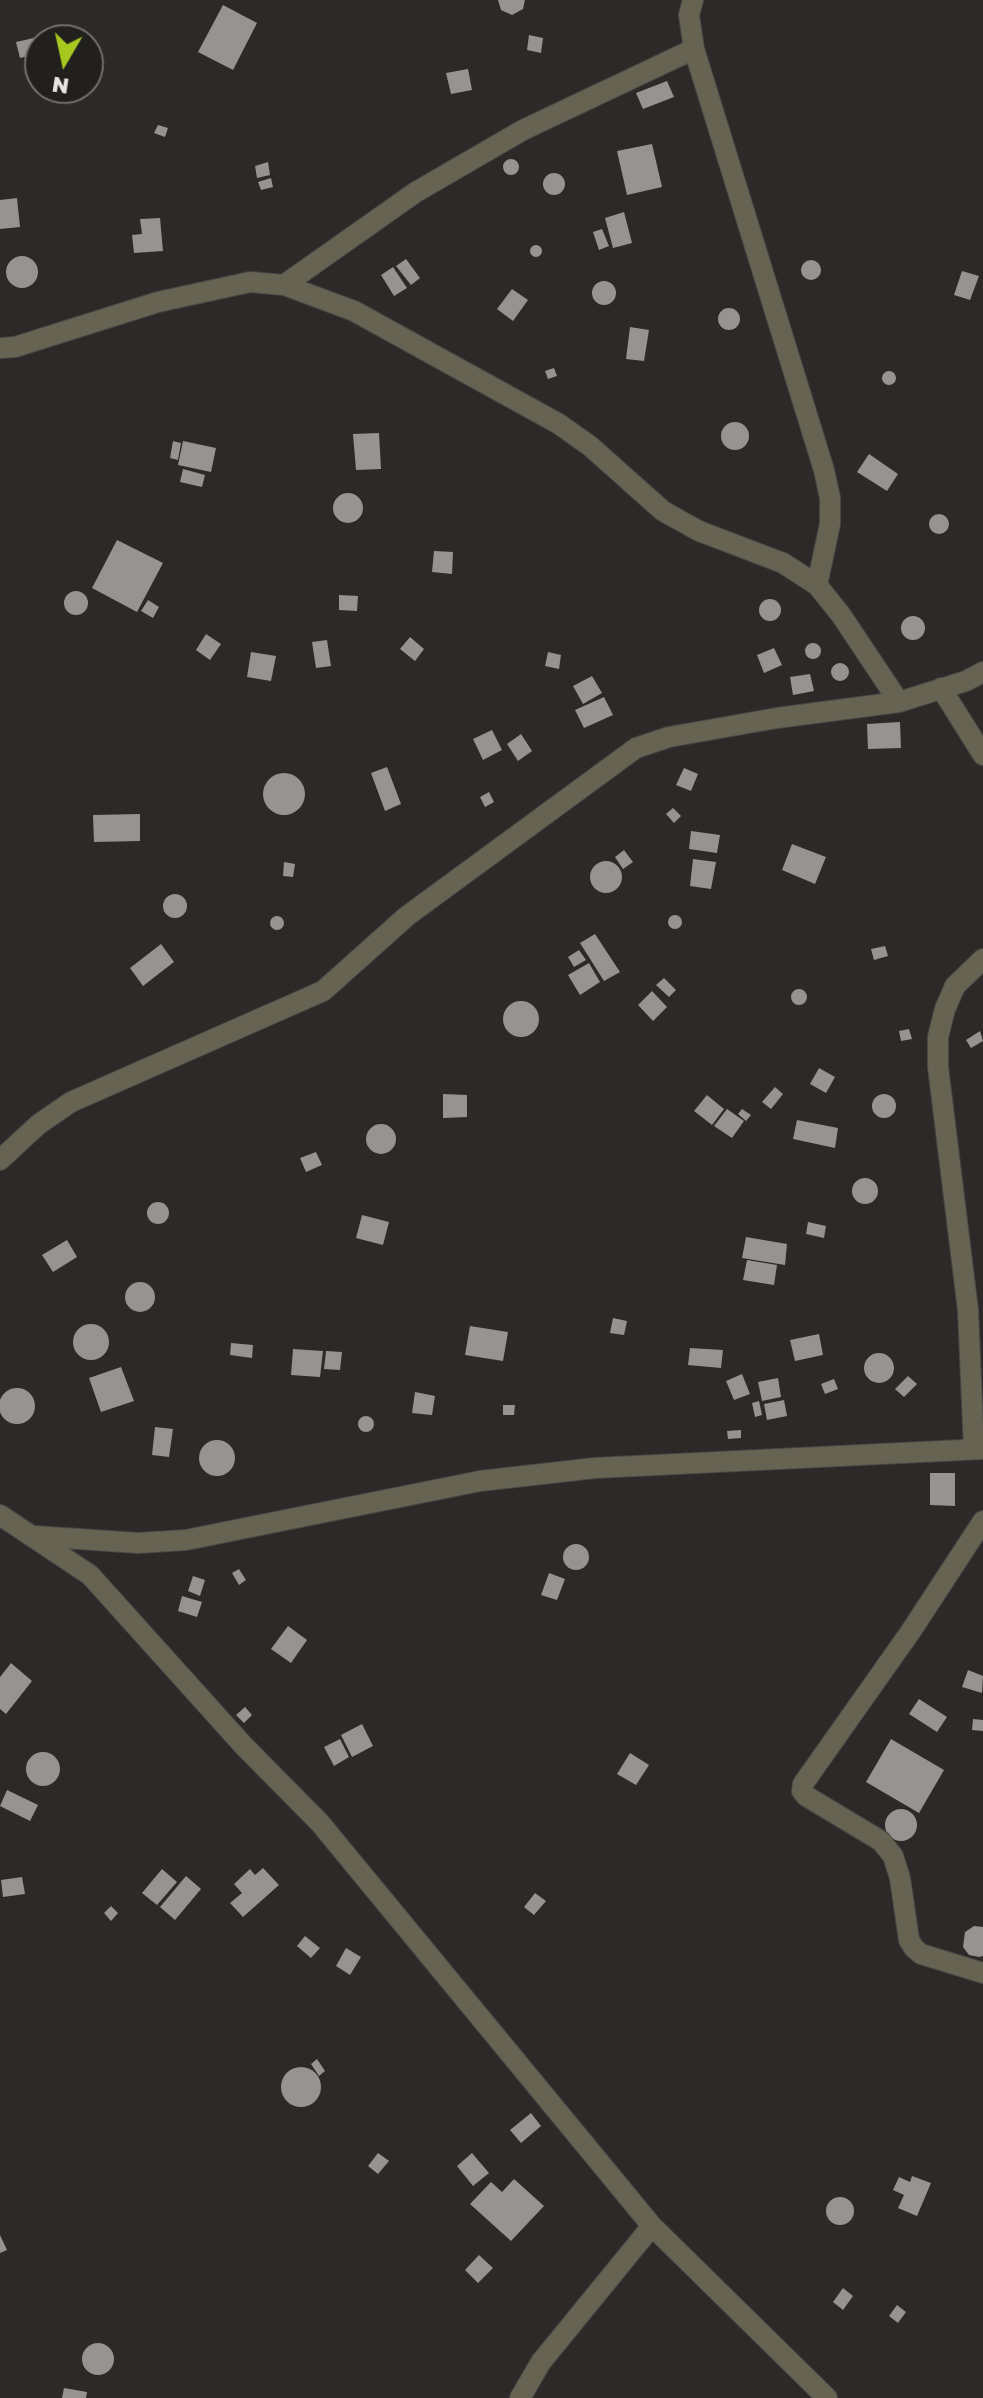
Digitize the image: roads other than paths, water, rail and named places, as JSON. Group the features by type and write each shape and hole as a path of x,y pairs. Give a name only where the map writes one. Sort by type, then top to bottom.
{"street":[{"path":"693,0 689,15 694,49 830,498 830,524 817,585"},
{"path":"284,285 416,192 523,130 694,49"},
{"path":"0,348 15,347 158,302 250,282 284,285 354,311 559,424 590,446 663,511 699,531 783,563 817,585 841,615 899,702"},
{"path":"0,1160 39,1124 71,1102 323,991 407,916 636,748 669,737 777,718 899,702 966,681 983,672"},
{"path":"941,688 983,755"},
{"path":"34,1536 138,1543 186,1540 480,1481 595,1468 979,1449 968,1310 938,1067 938,1037 955,986 983,959"},
{"path":"0,1515 90,1575 243,1745 320,1823 652,2226 827,2398"},
{"path":"983,1521 911,1631 803,1784 802,1791 881,1841 893,1856 900,1878 909,1940 914,1948 921,1954 983,1973"},
{"path":"520,2398 541,2362 652,2226"}]}
